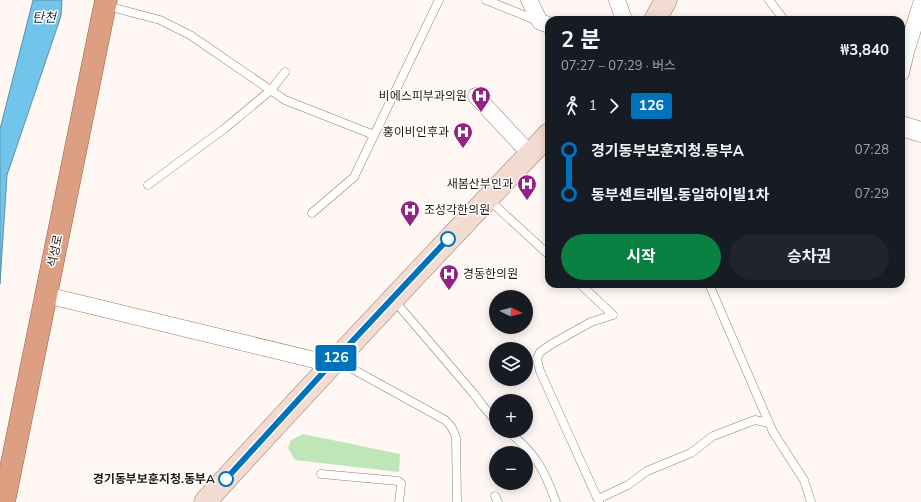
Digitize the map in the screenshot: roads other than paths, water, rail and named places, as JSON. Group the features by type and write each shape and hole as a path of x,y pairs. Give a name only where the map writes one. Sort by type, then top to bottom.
{"highway":[{"name":"석성로","path":"4,502 106,3"}],"main road":[{"path":"657,16 666,0"},
{"path":"205,502 333,362 545,138"}],"street":[{"path":"529,0 545,24"},
{"path":"617,0 623,16"},
{"path":"905,56 921,4"},
{"path":"476,96 530,154"},
{"path":"905,127 921,132"},
{"path":"46,295 333,362"}],"lane":[{"path":"312,213 354,177 439,0"},
{"path":"486,0 545,24"},
{"path":"769,0 781,16"},
{"path":"106,3 160,20 190,35 285,100 374,135"},
{"path":"148,185 224,129 271,90 285,72"},
{"path":"487,198 545,252"},
{"path":"585,288 613,315 591,322 550,345 540,352 537,359 540,371 598,501 628,485 647,471 691,453 713,436 755,420 769,423"},
{"path":"711,288 773,432 804,480 811,502"},
{"path":"393,298 489,413"},
{"path":"333,362 450,424 454,431 456,444 457,502"},
{"path":"516,438 529,450 543,471 556,502"},
{"path":"321,474 398,481 401,485 399,502"}],"water":[{"name":"탄천","path":"33,0 62,0 61,16 7,175 0,284 0,129"}],"place":[{"name":"비에스피부과의원","path":"481,113"},
{"name":"홍이비인후과","path":"463,149"},
{"name":"새봄산부인과","path":"527,201"},
{"name":"조성각한의원","path":"410,227"},
{"name":"경동한의원","path":"449,291"},
{"name":"경기동부보훈지청.동부A","path":"226,479"}]}
